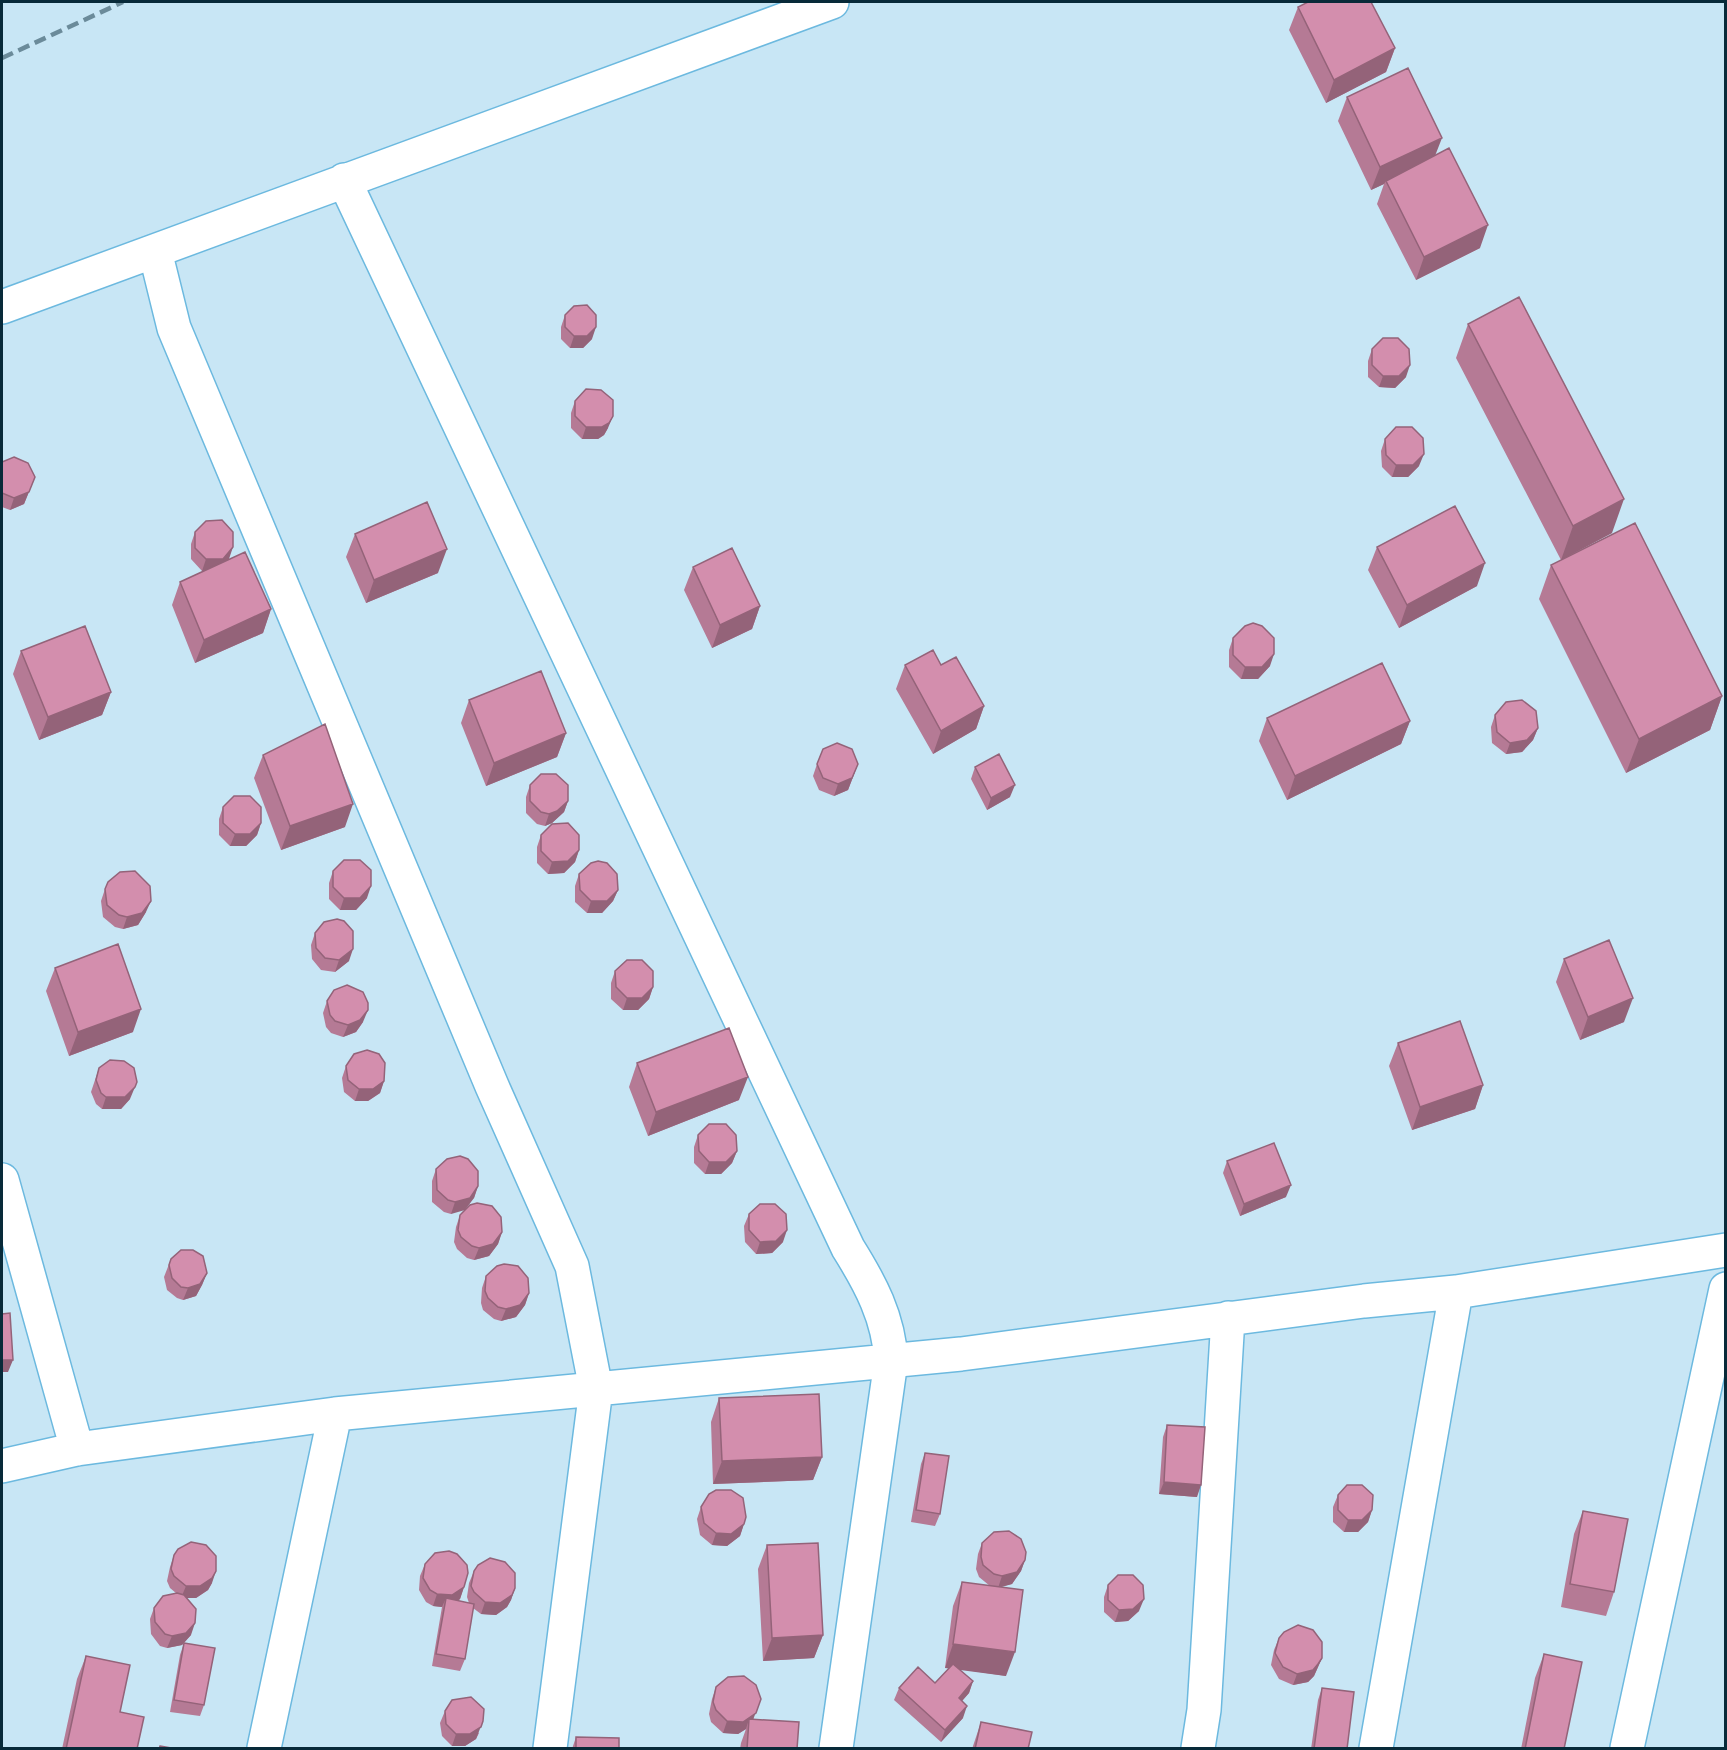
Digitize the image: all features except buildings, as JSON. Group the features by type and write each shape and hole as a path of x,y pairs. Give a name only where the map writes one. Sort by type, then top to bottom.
{"street":[{"path":"2,307 832,2"},
{"path":"344,180 848,1248 868,1280 884,1316 890,1341 891,1360 836,1749"},
{"path":"155,250 174,328 492,1086 572,1266 596,1389 550,1749"},
{"path":"2,1180 77,1449"},
{"path":"2,1466 77,1449 335,1414 891,1360 1456,1292 1725,1251"},
{"path":"1627,1749 1725,1288"},
{"path":"1376,1749 1456,1292"},
{"path":"1198,1749 1204,1710 1228,1318"},
{"path":"264,1749 335,1414"}],"railway":[{"path":"2,58 123,2"}]}
